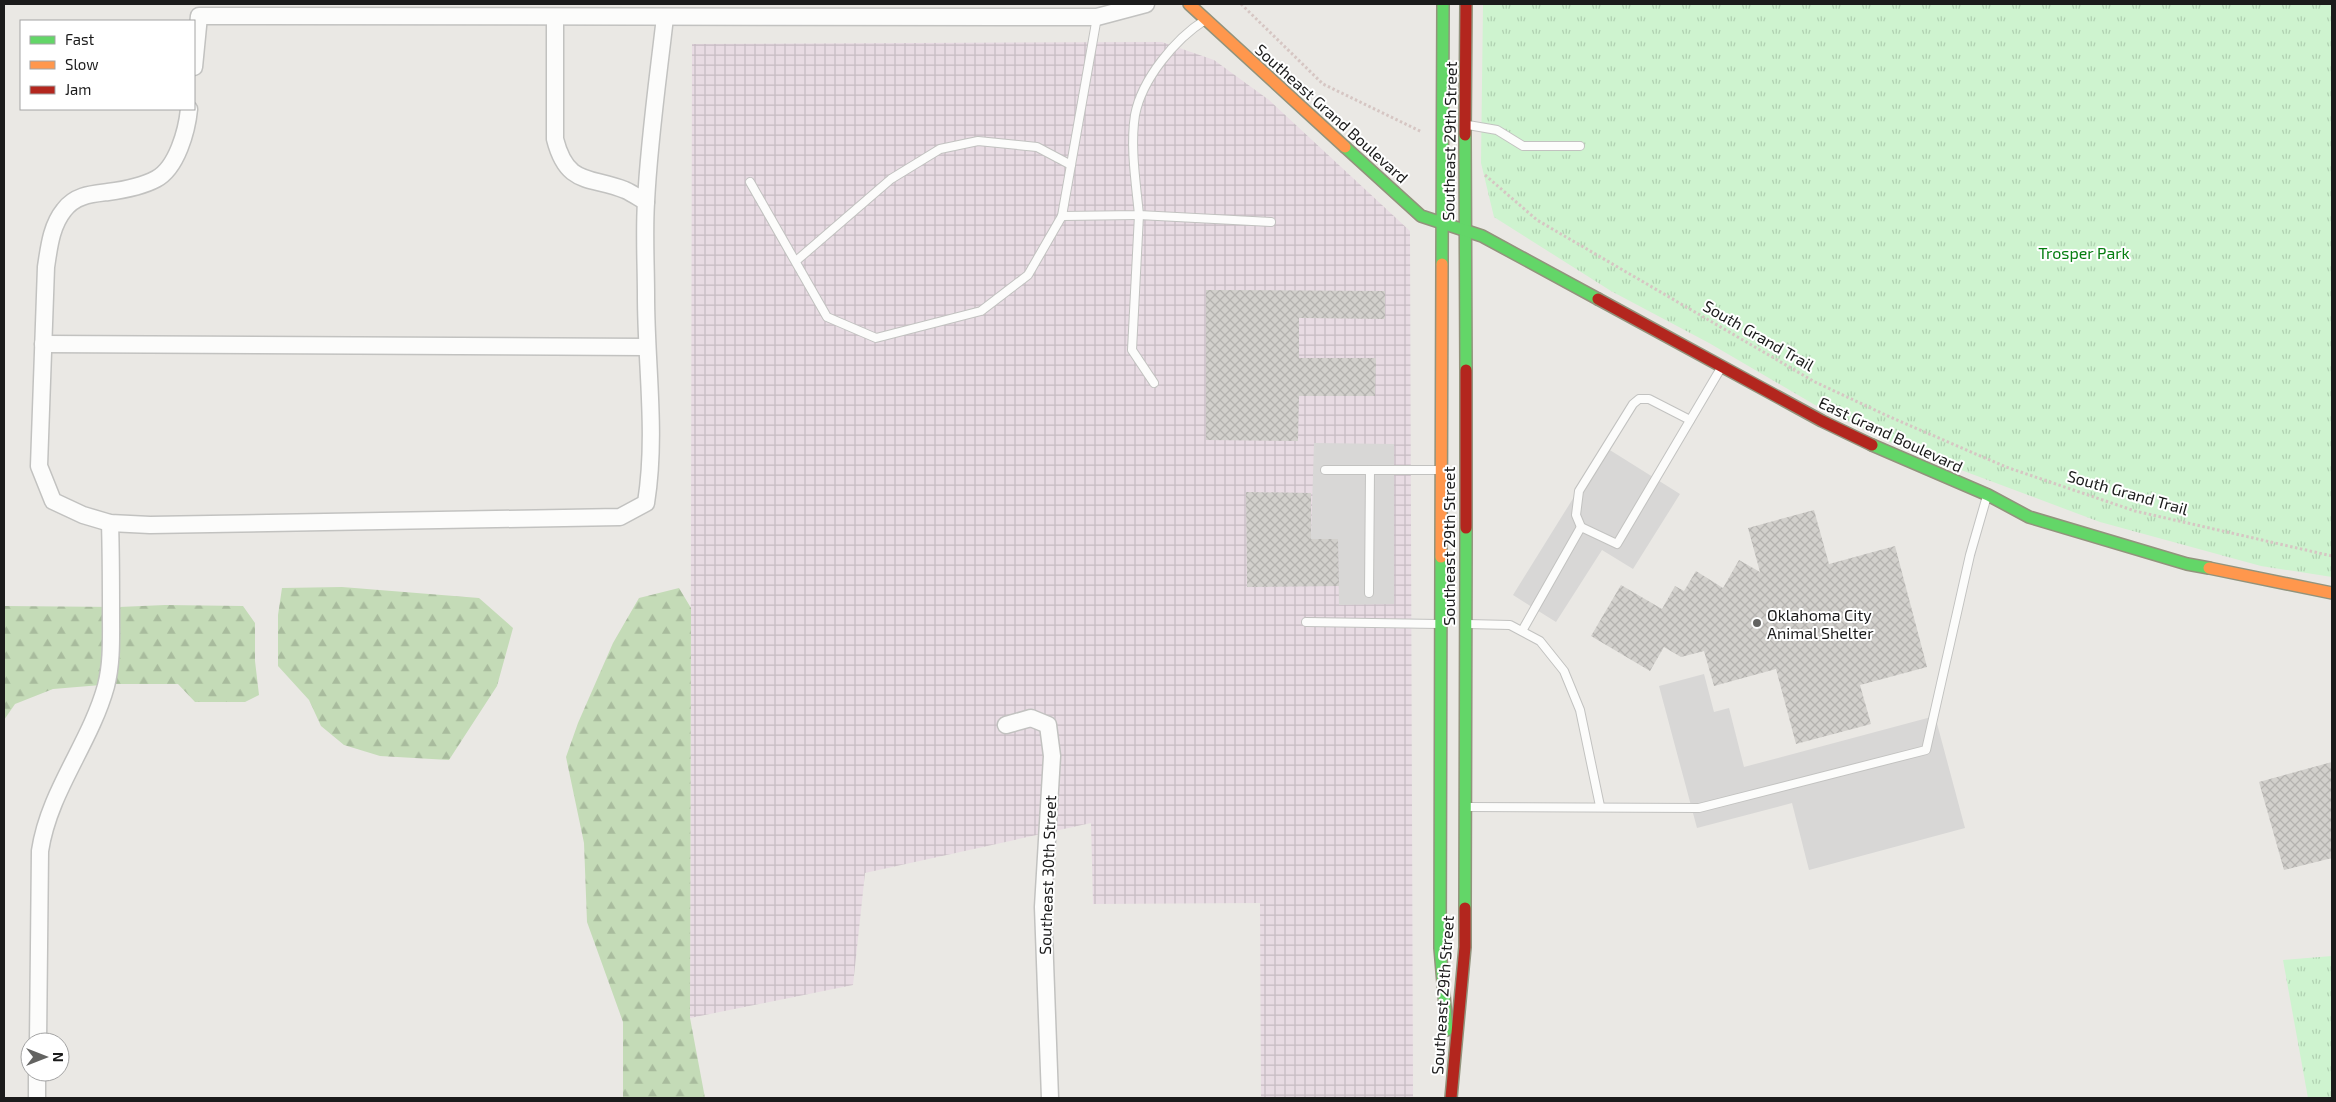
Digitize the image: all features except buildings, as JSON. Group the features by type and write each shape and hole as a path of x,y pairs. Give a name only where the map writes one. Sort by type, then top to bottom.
{"main road":[{"name":"Southeast Grand Boulevard","path":"1189,4 1421,216 1464,230"},
{"name":"Southeast 29th Street","path":"1443,4 1440,948 1451,1093"},
{"name":"Southeast 29th Street","path":"1451,1093 1465,947 1466,287 1464,230 1466,4"},
{"name":"East Grand Boulevard","path":"1464,230 1482,236 1542,267 1838,429 1903,460 1988,495 2029,518 2187,564 2332,594"},
{"path":"1441,624 1464,624"}],"street":[{"path":"195,57 199,16 555,14 665,17 1097,17 1146,4"},
{"path":"555,14 555,139 560,158 581,179 625,190 646,202"},
{"path":"189,110 188,123 176,158 157,179 118,190 83,195 64,209 50,237 46,267 39,466 53,501 83,515 110,523 620,518 646,503 650,475 652,426 646,347 646,202 652,120 665,17"},
{"path":"43,344 646,347"},
{"path":"38,1032 40,851 43,831 50,808 89,728 106,686 110,660 110,523"},
{"name":"Southeast 30th Street","path":"1006,725 1031,718 1048,725 1052,756 1043,907 1050,1098"},
{"path":"37,1082 37,1098"}],"lane":[{"path":"750,182 827,317 876,338 981,311 1028,275 1062,216 1097,17"},
{"path":"1154,383 1132,350 1139,215 1134,163 1136,114 1150,77 1175,44 1192,28 1206,19"},
{"path":"1466,124 1497,130 1523,146 1580,146"},
{"path":"796,261 892,179 940,149 978,141 1037,147 1071,164"},
{"path":"1062,216 1139,215 1271,222"},
{"path":"1690,420 1648,398 1639,398 1632,404 1579,491 1576,515 1581,527 1617,544 1722,366"},
{"path":"1325,470 1442,470"},
{"path":"1369,593 1370,470"},
{"path":"1464,807 1600,806 1699,808 1926,750 1970,555 1988,495"},
{"path":"1522,631 1581,527"},
{"path":"1306,622 1441,624"},
{"path":"1464,624 1510,625 1540,641 1564,671 1580,710 1600,806"}],"path":[{"path":"1242,4 1323,84 1442,143"},
{"name":"South Grand Trail","path":"1466,161 1537,220 1815,382 1874,409 2006,467 2135,511 2332,556"}],"shaded area":[{"path":"1162,42 1214,60 1269,100 1410,231 1413,1098 1261,1098 1260,903 1093,904 1091,823 865,873 853,985 690,1018 692,44"},
{"path":"1314,443 1394,444 1394,604 1339,605 1338,539 1311,539"},
{"path":"1605,447 1680,494 1633,569 1602,550 1556,622 1513,595"},
{"path":"1704,674 1714,712 1729,708 1744,767 1935,716 1965,828 1809,870 1792,803 1697,828 1659,686"}],"green space":[{"name":"Trosper Park","path":"1483,4 2332,4 2332,577 2261,566 2100,522 1902,448 1815,405 1709,343 1611,291 1494,217 1481,163"},
{"path":"342,587 479,598 513,628 497,686 449,760 380,756 344,745 321,726 309,700 278,666 278,615 282,588"},
{"path":"679,588 691,608 690,1018 705,1098 623,1098 623,1022 587,922 584,843 566,757 578,723 613,643 639,598"},
{"path":"165,605 243,606 255,623 255,661 259,695 245,702 195,702 178,684 113,684 53,689 15,704 4,720 4,606 119,607"},
{"path":"2332,956 2332,1098 2308,1098 2283,960"}],"traffic: fast":[{"path":"1442,264 1443,4"},
{"path":"1465,135 1466,370"},
{"path":"1345,147 1421,216 1482,236 1598,299"},
{"path":"1872,445 1988,495 2029,517 2187,564 2209,568"},
{"path":"1465,908 1466,528"},
{"path":"1441,557 1440,948 1447,1030"}],"traffic: slow":[{"path":"1189,4 1345,147"},
{"path":"1441,557 1442,264"},
{"path":"2209,568 2332,593"}],"traffic: jam":[{"path":"1465,135 1466,4"},
{"path":"1598,299 1822,421 1872,445"},
{"path":"1466,370 1466,528"},
{"path":"1451,1098 1465,947 1465,908"}],"place":[{"name":"Oklahoma City Animal Shelter","path":"1757,623"}]}
